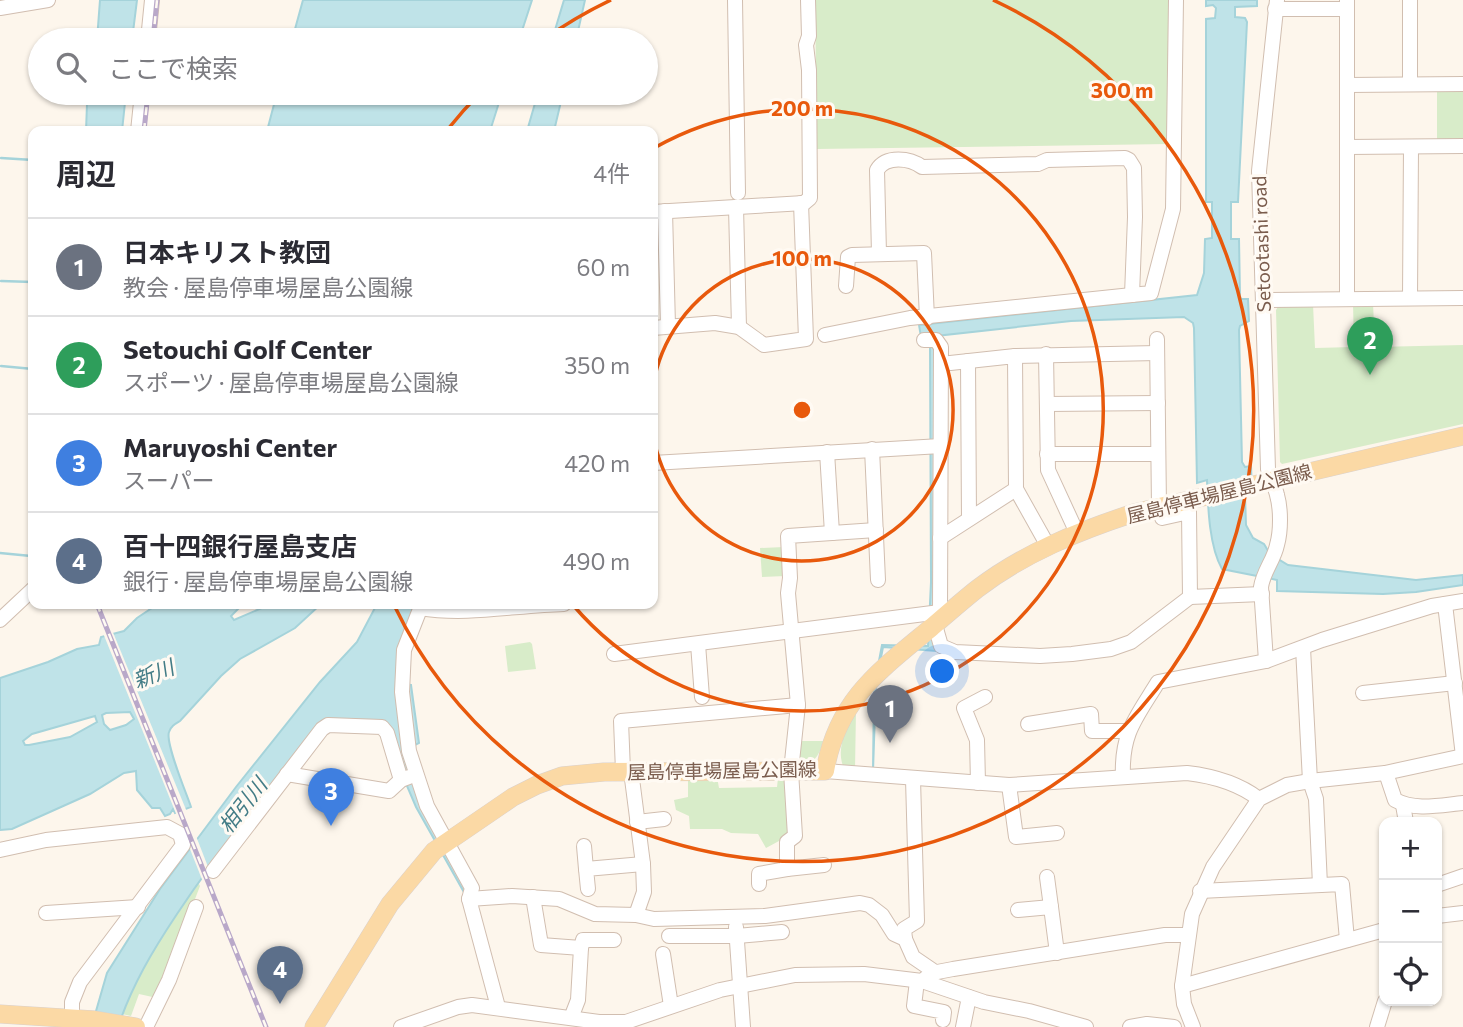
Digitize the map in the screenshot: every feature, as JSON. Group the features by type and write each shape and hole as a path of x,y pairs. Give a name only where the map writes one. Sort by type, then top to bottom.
{"main road":[{"name":"屋島停車場屋島公園線","path":"314,1027 390,904 434,851 513,797 551,779 577,774 627,771 825,771 827,755 840,721 858,692 880,669 940,618 991,580 1048,546 1077,533 1159,507 1463,436"},
{"path":"0,1014 74,1018 131,1026"}],"street":[{"path":"0,8 48,0"},
{"path":"149,28 152,0"},
{"path":"735,0 739,327"},
{"path":"668,326 659,211 737,200 802,203 810,198 809,70 806,45 809,36 808,0"},
{"path":"825,335 910,318 1152,293 1173,209 1176,0"},
{"path":"1410,0 1410,85"},
{"path":"1276,3 1348,5 1346,299"},
{"name":"Setootashi road","path":"1262,594 1262,578 1274,555 1279,530 1278,497 1261,482 1263,300 1259,172 1276,3"},
{"path":"1348,85 1463,84"},
{"path":"139,126 141,105"},
{"path":"1347,146 1463,146"},
{"path":"1410,146 1410,298"},
{"path":"879,254 877,170 887,161 913,160 922,167 1038,164 1046,160 1125,158 1134,168 1132,295"},
{"path":"658,327 715,323 739,327 764,345 806,339 802,203"},
{"path":"846,286 848,257 924,253 928,318"},
{"path":"1263,300 1463,298"},
{"path":"924,340 939,342 941,364 936,446 941,646 955,652 1040,656 1093,653 1131,642 1190,597 1262,594 1266,662"},
{"path":"941,364 1157,346 1159,507 1162,518 1188,512 1190,597"},
{"path":"1046,354 1048,470 1077,533"},
{"path":"1015,356 1016,489 1048,546"},
{"path":"968,361 969,518"},
{"path":"1047,404 1158,403"},
{"path":"658,463 936,446"},
{"path":"872,449 878,580"},
{"path":"827,452 832,533"},
{"path":"1047,454 1158,454"},
{"path":"940,538 1016,489"},
{"path":"787,869 787,842 795,836 792,772 798,705 791,632 788,536 876,530"},
{"path":"0,620 28,594"},
{"path":"1123,777 1123,753 1128,731 1158,682 1266,662 1432,606 1463,601"},
{"path":"1193,1027 1184,1004 1182,986 1192,914 1200,891 1259,799 1287,785 1386,773 1463,756 1460,701 1455,683 1458,664 1445,604"},
{"path":"408,777 409,748 402,684 404,650 420,609"},
{"path":"430,609 466,609"},
{"path":"614,654 791,632 940,618"},
{"path":"698,644 702,697"},
{"path":"1303,648 1310,781 1316,799 1320,886"},
{"path":"1363,693 1455,683"},
{"path":"978,783 976,740 964,708 985,697"},
{"path":"636,915 644,892 643,864 621,720 798,705"},
{"path":"1028,724 1091,714 1092,731 1128,731"},
{"path":"213,871 322,729 328,725 377,726 387,733 408,777 428,806 472,888 468,899 498,1007"},
{"path":"825,771 1009,785 1187,773 1212,776 1259,799"},
{"path":"1386,773 1395,800 1404,805 1463,803"},
{"path":"287,774 389,791 408,777"},
{"path":"913,779 917,920 904,929 905,939 913,957 935,972"},
{"path":"1009,785 1016,837 1057,833"},
{"path":"1404,805 1405,817"},
{"path":"637,822 664,819"},
{"path":"0,850 46,840 167,827 180,834 183,845 80,982 72,1002 74,1018"},
{"path":"584,846 588,889"},
{"path":"586,869 643,864"},
{"path":"759,884 758,874 824,865"},
{"path":"1442,884 1463,876"},
{"path":"1047,877 1057,953"},
{"path":"1200,891 1342,884 1347,940"},
{"path":"468,899 512,896 559,899 596,914 636,915 654,919 765,916 860,903 875,908 894,934 905,939"},
{"path":"533,897 541,945 581,948"},
{"path":"46,913 138,907"},
{"path":"146,1027 169,980 196,907"},
{"path":"1018,910 1051,907"},
{"path":"1442,915 1463,913"},
{"path":"736,917 743,1027"},
{"path":"1182,986 1379,931"},
{"path":"668,936 737,936 782,932"},
{"path":"943,1020 944,1012 914,1006 920,981 935,972 1166,935 1188,935"},
{"path":"571,1018 578,1000 583,940 614,940"},
{"path":"663,954 671,1006"},
{"path":"401,1027 458,1007 472,1005 624,1025 644,1022 671,1006 740,985 794,975 830,973 920,981 969,997 1086,1027"},
{"path":"963,1027 969,997"},
{"path":"1377,1027 1383,1006"},
{"path":"527,1012 555,1027"},
{"path":"1130,1027 1147,1024 1174,1027"}],"green space":[{"path":"815,0 1171,0 1169,144 817,149"},
{"path":"1437,89 1463,89 1463,142 1437,142"},
{"path":"1353,303 1373,303 1375,347 1463,345 1463,424 1282,464 1276,310 1279,305 1313,304 1315,348 1354,347"},
{"path":"784,547 785,576 762,577 760,548"},
{"path":"530,642 536,669 508,672 505,646"},
{"path":"856,710 855,770 843,766 841,751"},
{"path":"798,741 823,741 820,752 814,759 797,764"},
{"path":"688,777 717,777 719,788 777,787 778,778 789,779 792,834 766,848 758,834 731,833 722,829 690,829 689,816 676,810 674,800 688,797"},
{"path":"198,882 200,886 157,998 139,994 131,1016 122,1014 146,962"}],"water":[{"path":"100,0 137,0 134,28 98,28"},
{"path":"303,0 532,0 523,28 295,28"},
{"path":"564,0 585,0 579,28 556,28"},
{"path":"1206,0 1257,0 1257,6 1235,7 1235,17 1245,18 1247,22 1238,202 1231,202 1231,239 1239,239 1240,296 1241,299 1248,299 1249,321 1240,326 1239,330 1242,462 1245,467 1251,466 1252,494 1245,496 1246,525 1253,538 1264,544 1270,554 1288,565 1416,580 1463,575 1463,585 1383,594 1277,591 1277,580 1222,569 1212,538 1207,480 1197,483 1194,328 1193,323 1184,317 1071,321 936,336 936,651 883,647 876,684 873,771 874,687 882,645 928,646 931,582 930,343 921,337 919,325 1197,295 1204,273 1205,239 1212,238 1212,202 1206,202 1206,19 1215,18 1216,8 1213,5 1206,6"},
{"path":"87,105 125,105 123,126 86,126"},
{"path":"274,105 498,105 492,126 268,126"},
{"path":"535,105 560,105 555,126 528,126"},
{"name":"新川","path":"150,609 238,609 231,616 234,620 259,609 316,609 295,628 240,659 171,728 170,746 191,807 175,813 173,809 165,816 160,808 152,808 137,790 136,771 124,773 90,794 12,829 0,830 0,678 77,649 99,645 101,637 124,631","holes":["130,712 134,719 126,725 110,730 104,724 102,715","95,716 97,722 70,737 29,745 25,745 23,741 32,734"]},
{"name":"相引川","path":"374,609 418,609 399,684 411,685 419,743 405,750 469,888 465,894 416,807 391,731 331,722 251,815 195,888 144,968 118,1027 94,1018 107,973 160,889 236,787 320,682 357,642"}],"pier":[{"path":"112,630 187,812 177,816 103,633"},
{"path":"196,836 210,872 203,882 188,844"}],"waterway":[{"path":"1,158 28,160"},
{"path":"1,281 28,282"},
{"path":"1,366 28,369"},
{"path":"0,553 28,556"}],"railway":[{"path":"154,28 157,0"},
{"path":"145,126 147,105"},
{"path":"99,609 266,1027"}],"place":[{"name":"Setouchi Golf Center","path":"1370,375"},
{"name":"日本キリスト教団","path":"890,743"},
{"name":"Maruyoshi Center","path":"331,826"},
{"name":"百十四銀行屋島支店","path":"280,1004"}]}
